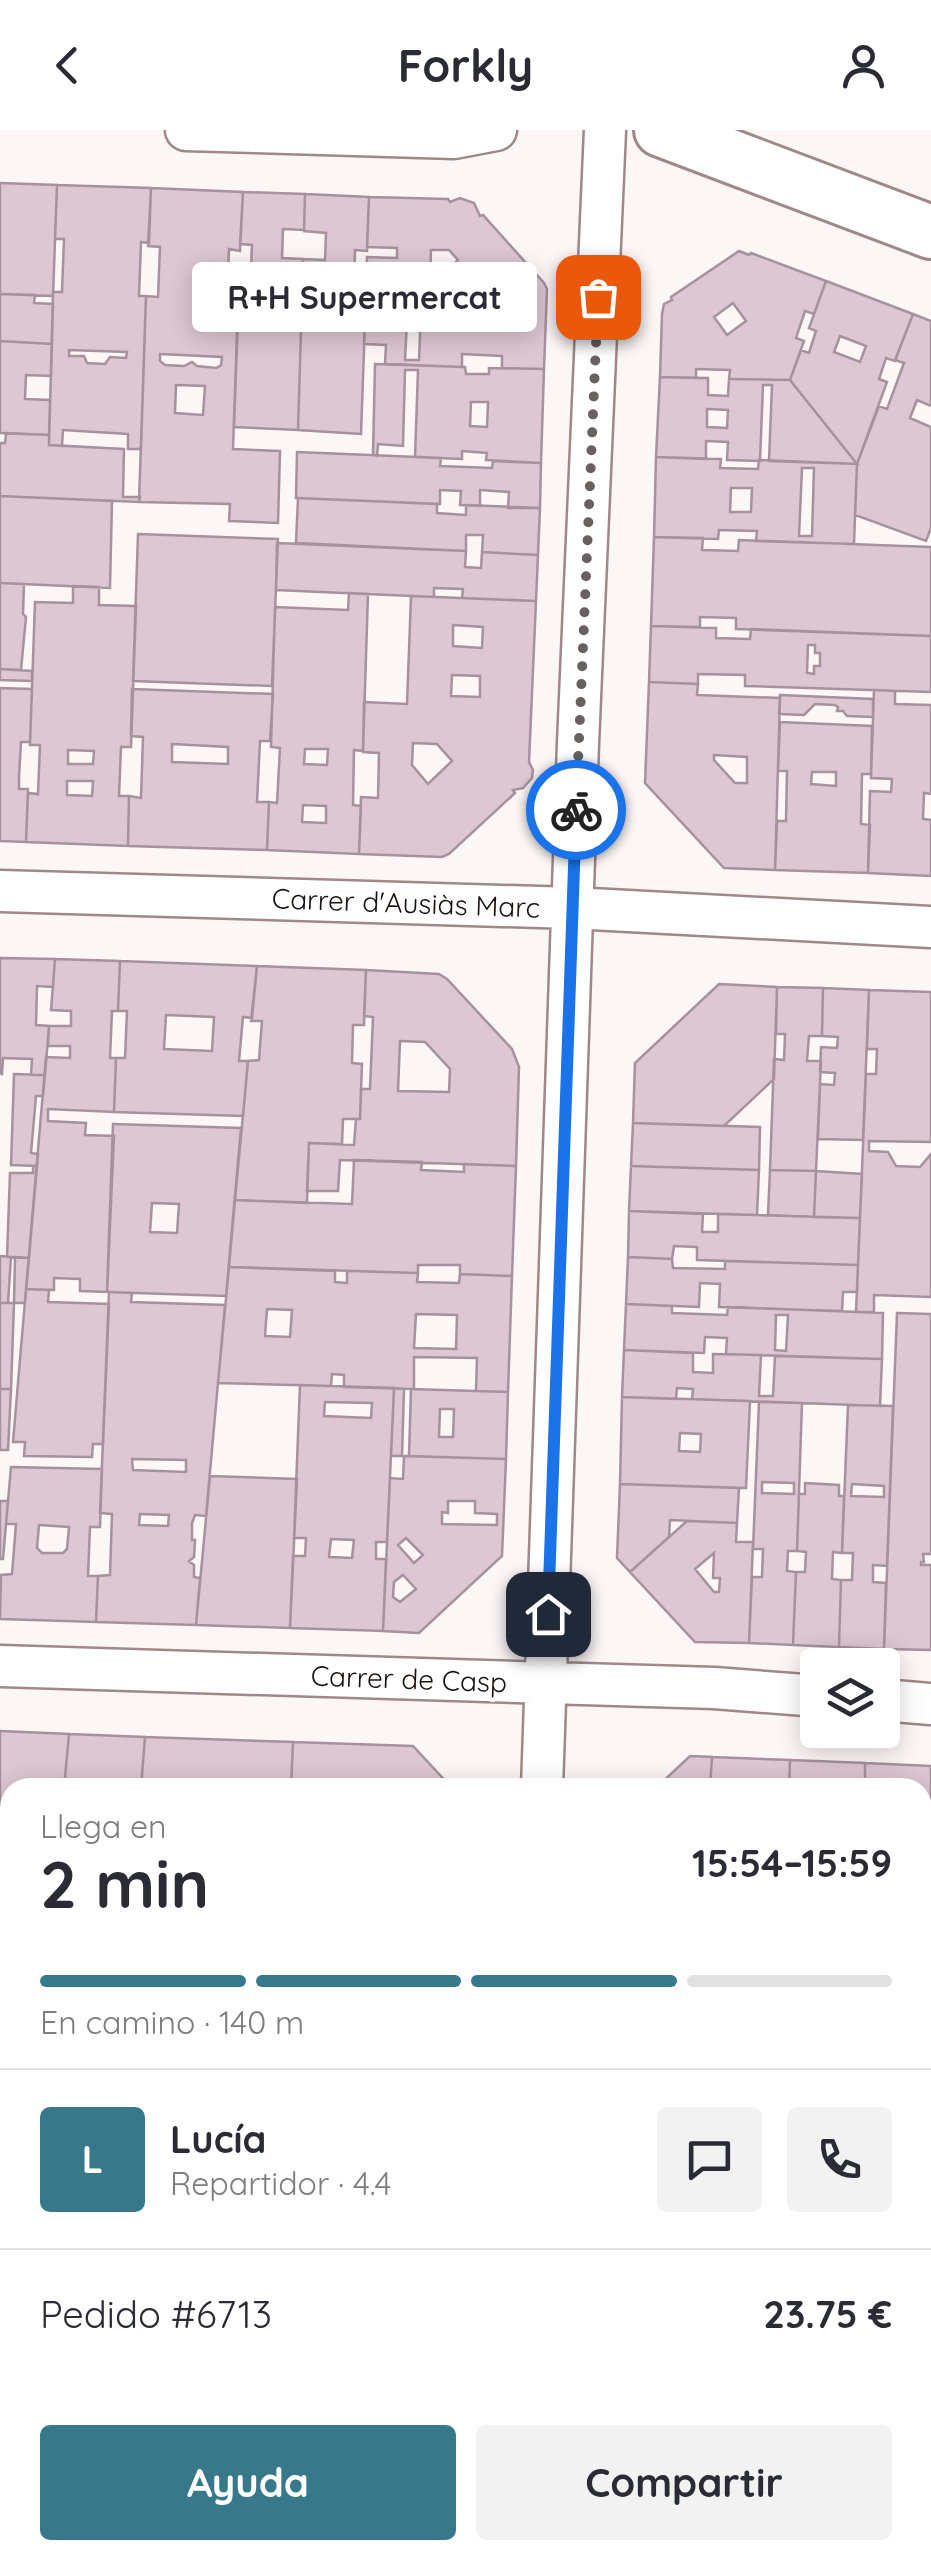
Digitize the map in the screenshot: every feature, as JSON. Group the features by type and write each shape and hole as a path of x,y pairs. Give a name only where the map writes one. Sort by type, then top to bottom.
{"main road":[{"path":"661,130 931,232"}],"street":[{"path":"186,130 454,138 496,130"},
{"path":"542,1778 572,908 605,130"},
{"name":"Carrer d'Ausiàs Marc","path":"0,890 572,908 931,927"},
{"name":"Carrer de Casp","path":"0,1666 714,1688 800,1695"},
{"path":"900,1701 931,1704"}],"building":[{"path":"0,183 57,185 53,296 0,294"},
{"path":"57,185 151,188 149,243 141,242 139,296 146,296 141,449 128,449 128,434 63,430 62,446 49,445 53,292 62,292 64,239 55,239","holes":["69,350 127,352 126,358 110,357 105,364 87,363 84,356 69,356"]},
{"path":"151,188 243,192 240,251 229,249 227,300 238,301 233,449 280,451 278,523 229,521 230,504 139,502 146,296 158,297 160,247 148,246","holes":["160,354 222,357 216,368 192,362 184,366 165,365","176,385 205,386 203,415 175,413"]},
{"path":"243,192 305,194 304,230 283,229 282,258 303,259 303,280 283,279 283,297 302,298 298,430 234,427 239,290 250,290 252,245 240,244"},
{"path":"305,194 369,197 367,251 355,250 354,295 366,295 361,434 298,430 302,298 322,299 322,281 303,280 303,259 325,260 326,233 304,231"},
{"path":"369,197 450,202 460,198 474,203 480,216 547,289 544,369 502,368 502,356 462,354 462,367 385,364 386,345 364,344 367,257 397,258 397,248 367,247","holes":["431,250 449,250 458,260 439,278 430,277","490,293 503,306 503,324 481,323 471,312","370,307 421,309 419,360 405,360 407,321 370,319"]},
{"path":"739,251 826,281 814,314 805,311 796,338 804,341 790,380 729,379 730,370 696,369 696,378 660,377 662,314 671,297","holes":["733,303 746,321 727,335 714,317"]},
{"path":"826,281 913,314 895,361 886,358 879,379 887,382 857,464 790,380 801,350 809,353 816,331 809,328","holes":["840,336 866,346 860,362 834,352"]},
{"path":"0,294 35,295 34,303 53,304 52,344 0,341"},
{"path":"913,314 931,321 931,406 917,400 910,418 931,427 931,528 926,541 855,515 857,464 879,406 887,409 904,363 895,360"},
{"path":"0,341 52,344 51,376 26,375 25,399 50,400 49,435 0,433"},
{"path":"375,364 465,367 466,374 489,374 489,368 544,369 541,463 486,460 487,453 462,451 462,459 415,457 418,370 405,370 403,446 378,444 377,456 373,455","holes":["471,402 488,402 487,427 470,426"]},
{"path":"660,377 708,378 708,395 728,396 729,379 790,380 857,464 769,461 772,385 763,385 760,461 727,460 728,442 706,441 706,459 656,457","holes":["707,409 728,410 727,428 707,427"]},
{"path":"6,433 49,435 49,445 124,449 123,497 140,497 139,502 0,496 0,443 5,443"},
{"path":"297,452 441,458 440,466 492,468 493,461 541,463 540,508 508,508 509,492 480,490 480,506 460,505 461,491 440,490 440,504 296,498"},
{"path":"656,457 721,459 720,468 758,469 759,460 857,464 854,544 756,541 757,531 719,530 718,539 654,537","holes":["802,468 814,468 812,536 799,536","731,488 752,488 751,512 730,512"]},
{"path":"0,496 112,501 110,588 0,583"},
{"path":"298,498 437,504 437,513 466,515 466,505 540,508 538,555 482,552 483,535 466,535 466,551 296,543"},
{"path":"138,534 278,539 272,686 133,681"},
{"path":"654,537 703,538 702,550 738,551 739,540 931,547 931,636 736,629 736,618 700,617 700,627 651,626"},
{"path":"277,543 466,551 465,567 481,568 482,552 538,555 536,601 462,598 463,589 434,588 434,597 276,590"},
{"path":"0,583 24,584 26,617 21,670 0,669"},
{"path":"73,586 99,587 99,605 136,606 131,747 121,747 119,796 129,796 128,846 26,842 28,793 38,794 40,745 30,745 35,602 73,603","holes":["68,750 94,751 93,764 68,764","67,781 93,781 92,796 67,795"]},
{"path":"349,593 368,594 363,751 354,750 353,805 361,806 359,854 267,850 269,802 277,803 280,748 271,747 275,607 348,610","holes":["305,749 328,749 327,765 304,764","303,805 326,806 326,823 302,822"]},
{"path":"411,596 536,601 529,762 532,778 523,788 513,790 515,793 449,854 359,854 361,797 378,798 379,753 363,752 364,702 407,704","holes":["453,625 483,627 482,648 453,646","452,675 480,676 480,697 451,696","413,743 437,744 452,761 428,784 412,765"]},
{"path":"651,626 716,628 716,638 750,639 751,629 931,636 931,692 745,686 745,675 698,674 698,684 649,682","holes":["808,645 815,645 815,653 820,653 820,666 814,666 814,674 807,673"]},
{"path":"0,669 32,671 32,681 0,680"},
{"path":"649,682 698,684 697,695 780,698 775,870 724,868 645,783","holes":["714,755 747,757 747,783 735,783 714,760"]},
{"path":"0,688 32,689 30,742 21,742 19,777 19,789 28,789 26,842 0,841"},
{"path":"132,689 273,694 270,741 260,741 257,802 269,802 267,850 128,846 129,796 141,798 143,737 131,736","holes":["172,744 228,747 228,764 172,762"]},
{"path":"874,690 895,691 895,704 931,705 931,794 924,793 923,819 931,820 931,876 868,873 870,791 891,792 892,779 871,778"},
{"path":"780,695 873,699 873,717 847,716 837,711 835,705 815,704 804,715 779,714"},
{"path":"780,722 872,726 871,774 862,774 861,824 870,825 868,873 775,870 777,821 786,821 787,771 778,771","holes":["812,772 836,772 836,786 811,784"]},
{"path":"0,958 55,959 53,987 37,986 36,1025 49,1026 45,1075 31,1075 32,1059 3,1058 0,1073"},
{"path":"55,959 120,961 118,1011 112,1011 110,1058 116,1058 114,1112 48,1109 48,1121 86,1123 85,1135 114,1136 107,1292 80,1291 80,1279 54,1278 54,1290 26,1289 46,1057 70,1058 70,1046 48,1046 49,1026 71,1026 71,1011 51,1010"},
{"path":"120,961 257,966 252,1018 243,1017 239,1061 248,1061 243,1116 114,1112 116,1058 125,1058 127,1011 118,1011","holes":["166,1015 214,1017 212,1051 164,1049"]},
{"path":"257,966 366,970 364,1025 353,1025 352,1063 362,1064 360,1119 343,1119 342,1144 309,1143 307,1203 235,1200 248,1061 259,1060 262,1021 251,1021"},
{"path":"366,970 439,974 447,979 512,1049 519,1067 516,1166 340,1160 338,1191 307,1191 309,1143 354,1145 361,1089 370,1089 373,1017 364,1016","holes":["400,1041 425,1042 450,1069 449,1092 398,1091"]},
{"path":"719,984 777,987 774,1079 724,1126 633,1123 635,1063"},
{"path":"777,987 823,988 822,1036 809,1036 807,1061 821,1061 816,1171 770,1170 774,1059 784,1060 785,1034 776,1034"},
{"path":"823,988 869,990 863,1140 818,1139 820,1084 834,1085 835,1073 820,1072 821,1047 837,1048 838,1037 822,1036"},
{"path":"869,990 931,992 931,1142 869,1141 869,1151 888,1152 896,1166 920,1167 931,1154 931,1297 874,1295 874,1312 856,1312 866,1074 876,1074 877,1049 867,1049"},
{"path":"14,1074 45,1075 43,1096 36,1096 31,1153 38,1154 37,1166 11,1165"},
{"path":"633,1123 760,1127 759,1170 631,1166"},
{"path":"113,1124 241,1128 226,1296 107,1292","holes":["152,1203 179,1204 177,1233 150,1232"]},
{"path":"354,1160 422,1162 421,1170 464,1172 464,1164 516,1166 512,1276 460,1274 460,1265 418,1265 418,1273 229,1267 235,1200 352,1204"},
{"path":"33,1166 37,1166 29,1258 7,1257 10,1173 33,1173"},
{"path":"631,1166 759,1170 757,1215 629,1211"},
{"path":"770,1170 816,1171 814,1217 768,1215"},
{"path":"816,1171 862,1174 860,1218 814,1217"},
{"path":"629,1211 703,1214 702,1232 718,1232 718,1214 860,1218 858,1265 697,1260 697,1247 674,1246 672,1259 628,1257"},
{"path":"0,1256 11,1257 8,1303 0,1303"},
{"path":"15,1257 29,1258 25,1303 14,1303"},
{"path":"628,1257 672,1259 673,1268 725,1269 725,1261 858,1265 857,1292 843,1292 842,1311 719,1307 720,1284 700,1283 699,1307 626,1304"},
{"path":"229,1267 335,1271 335,1282 347,1283 347,1271 418,1273 417,1282 459,1283 460,1274 512,1276 508,1392 476,1391 477,1358 414,1357 414,1389 344,1387 344,1375 332,1374 331,1386 218,1383","holes":["267,1309 292,1310 290,1337 265,1336","416,1314 457,1315 456,1349 414,1348"]},
{"path":"26,1289 49,1290 48,1302 109,1304 103,1444 93,1444 92,1457 24,1456 25,1442 13,1442"},
{"path":"109,1292 132,1293 131,1302 225,1305 206,1516 195,1515 192,1523 194,1557 189,1561 194,1565 194,1577 200,1578 196,1625 96,1622 98,1576 110,1575 112,1514 100,1513","holes":["132,1459 186,1460 186,1472 133,1470","140,1514 169,1515 168,1526 139,1525"]},
{"path":"0,1303 14,1303 11,1389 0,1389"},
{"path":"626,1304 672,1306 672,1313 727,1315 728,1307 883,1313 882,1359 726,1354 727,1338 705,1337 704,1353 624,1350","holes":["776,1315 788,1315 786,1351 775,1350"]},
{"path":"897,1313 931,1314 931,1554 923,1554 921,1565 931,1565 931,1650 884,1648"},
{"path":"624,1350 693,1353 693,1372 713,1373 713,1354 761,1355 759,1396 773,1396 775,1356 882,1359 880,1406 692,1399 693,1389 677,1388 676,1399 622,1397"},
{"path":"300,1385 394,1388 387,1542 376,1542 376,1559 386,1559 383,1631 290,1628 293,1556 305,1556 306,1538 294,1538","holes":["325,1402 372,1403 371,1418 324,1416","331,1539 354,1540 352,1558 329,1557"]},
{"path":"394,1388 404,1389 402,1456 391,1456"},
{"path":"0,1389 11,1389 8,1450 0,1450"},
{"path":"411,1389 508,1392 506,1459 409,1456","holes":["440,1409 454,1409 453,1437 439,1437"]},
{"path":"622,1397 750,1401 746,1488 620,1484","holes":["680,1433 701,1434 700,1452 679,1451"]},
{"path":"759,1402 802,1403 797,1551 788,1551 787,1571 796,1572 793,1645 749,1643 752,1577 762,1577 763,1549 753,1549","holes":["762,1482 794,1483 794,1494 762,1493"]},
{"path":"848,1405 893,1406 887,1566 873,1565 873,1582 886,1583 884,1648 839,1647 841,1580 852,1580 853,1553 842,1553","holes":["852,1484 884,1486 884,1497 851,1496"]},
{"path":"404,1456 506,1459 502,1556 419,1633 383,1631 390,1478 403,1479","holes":["448,1501 475,1501 475,1513 497,1514 497,1525 442,1524 442,1512 448,1513","406,1538 423,1555 414,1563 398,1545","403,1575 416,1589 400,1602 393,1597 394,1582"]},
{"path":"11,1467 102,1469 100,1527 90,1527 88,1576 98,1576 96,1622 0,1619 1,1575 12,1574 16,1524 6,1524","holes":["39,1525 69,1527 63,1553 42,1553 37,1548"]},
{"path":"210,1476 297,1479 290,1628 196,1625"},
{"path":"805,1483 839,1485 839,1496 844,1496 842,1553 833,1552 832,1579 841,1580 839,1647 793,1645 796,1572 805,1572 806,1552 797,1551 799,1494 805,1494"},
{"path":"620,1484 739,1488 737,1523 670,1520 669,1537 630,1572 617,1558"},
{"path":"0,1501 8,1501 3,1559 0,1559"},
{"path":"687,1521 737,1523 736,1542 753,1542 749,1643 695,1642 630,1572","holes":["714,1553 713,1578 720,1578 719,1592 714,1592 695,1569"]},
{"path":"0,1731 69,1734 65,1778 0,1778"},
{"path":"69,1734 145,1737 142,1778 65,1778"},
{"path":"145,1737 293,1742 291,1778 142,1778"},
{"path":"293,1742 413,1746 443,1778 291,1778"},
{"path":"690,1756 712,1757 711,1778 667,1778"},
{"path":"712,1757 790,1760 789,1778 711,1778"},
{"path":"790,1760 865,1763 865,1778 789,1778"},
{"path":"865,1763 931,1766 931,1778 865,1778"}],"way so far":[{"path":"576,810 598,297"}],"place":[{"name":"R+H Supermercat","path":"598,297"}],"route":[{"path":"548,1614 576,810"}]}
